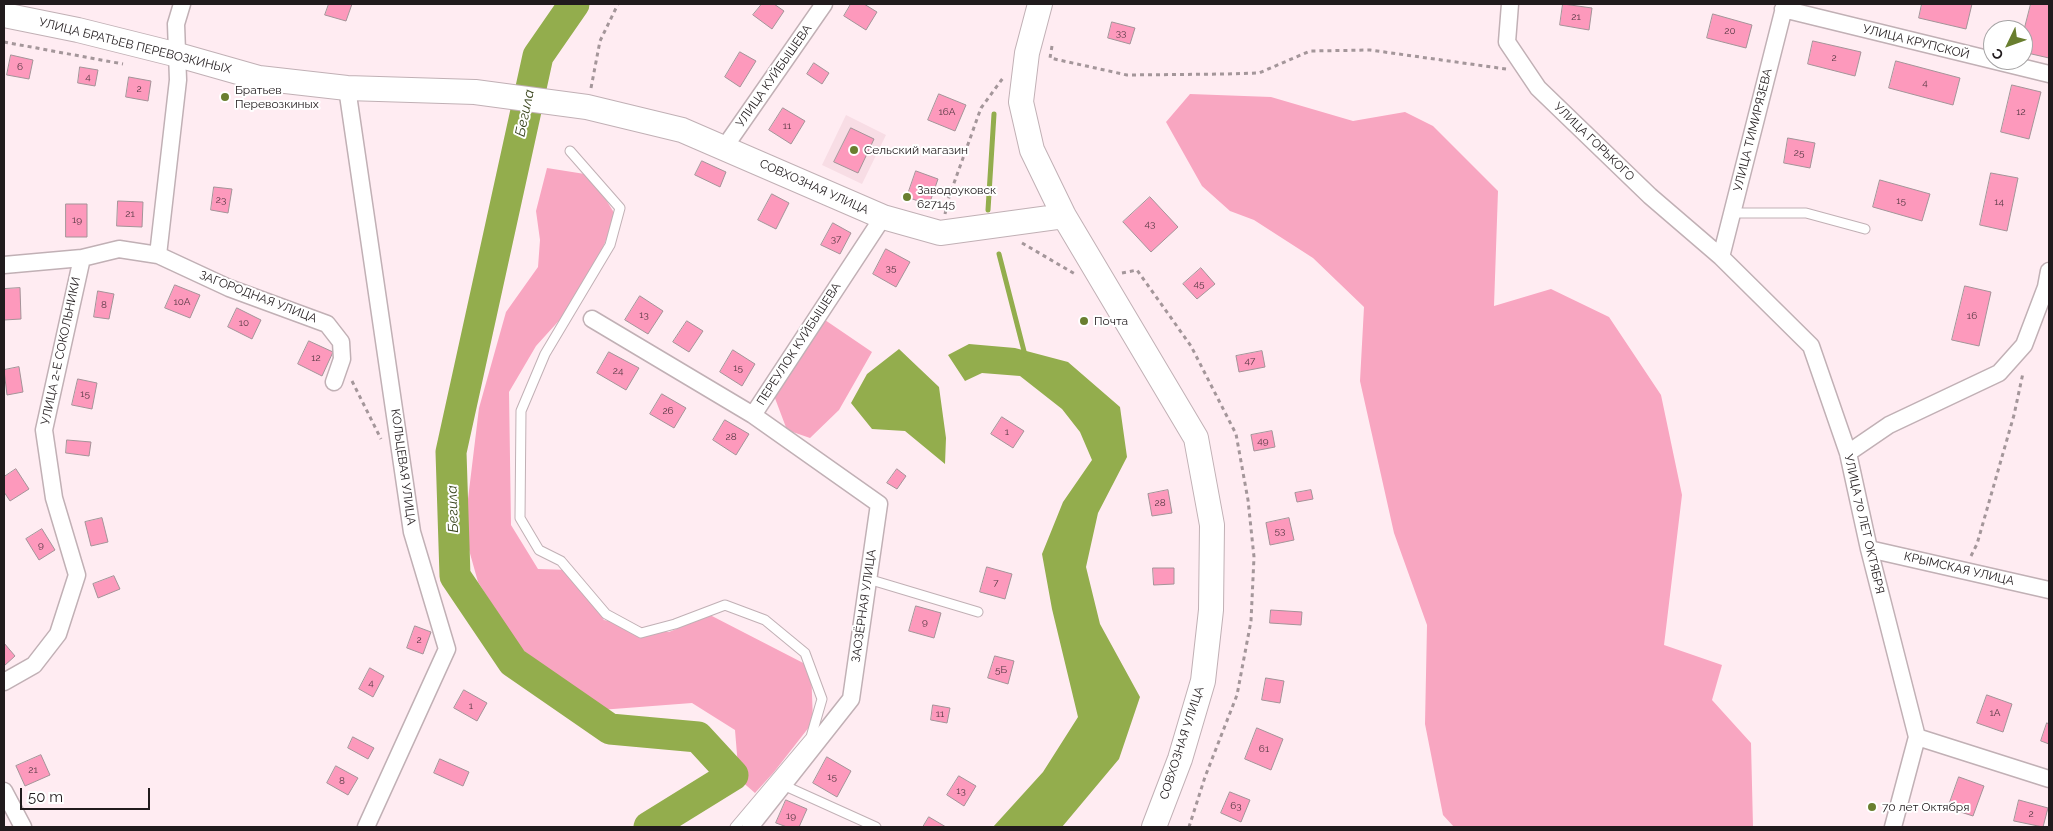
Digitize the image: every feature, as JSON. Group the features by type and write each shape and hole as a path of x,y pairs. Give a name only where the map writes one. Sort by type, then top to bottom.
{"street":[{"path":"158,255 178,80 176,24 182,4"},
{"name":"УЛИЦА КУЙБЫШЕВА","path":"724,148 824,4"},
{"name":"СОВХОЗНАЯ УЛИЦА","path":"1040,4 1027,53 1021,102 1032,150 1064,216 1196,438 1212,525 1211,610 1203,681 1180,759 1154,827"},
{"name":"УЛИЦА ГОРЬКОГО","path":"1510,4 1508,42 1538,88 1650,196 1721,257"},
{"name":"УЛИЦА КРУПСКОЙ","path":"1784,7 2049,74"},
{"name":"УЛИЦА ТИМИРЯЗЕВА","path":"1721,257 1784,7"},
{"name":"УЛИЦА БРАТЬЕВ ПЕРЕВОЗКИНЫХ","path":"4,14 178,55 259,78 347,88 475,92 579,106"},
{"name":"КОЛЬЦЕВАЯ УЛИЦА","path":"347,88 412,532 447,650 366,827"},
{"name":"СОВХОЗНАЯ УЛИЦА","path":"579,106 682,130 882,217 940,233 1064,216"},
{"name":"ПЕРЕУЛОК КУЙБЫШЕВА","path":"592,319 753,415 882,217"},
{"name":"ЗАГОРОДНАЯ УЛИЦА","path":"4,265 82,258 119,249 158,255 229,288 328,324 341,342 342,359"},
{"name":"УЛИЦА 70 ЛЕТ ОКТЯБРЯ","path":"1721,257 1812,346 1848,452 1869,549 1917,737 1893,827"},
{"name":"УЛИЦА 2-Е СОКОЛЬНИКИ","path":"4,682 34,665 58,634 77,575 54,498 44,430 82,258"},
{"path":"1848,452 1889,425 1999,373 2024,345 2048,282"},
{"path":"334,382 342,359"},
{"name":"ЗАОЗЁРНАЯ УЛИЦА","path":"750,827 851,699 879,504 753,415"},
{"name":"КРЫМСКАЯ УЛИЦА","path":"1869,549 2049,590"},
{"path":"1917,737 2049,779"},
{"path":"4,791 23,827"}],"lane":[{"path":"570,151 620,208 610,245 545,354 521,411 520,518 539,550 561,561 606,614 641,633 675,624 725,605 765,620 805,654 822,699 811,736 735,827"},
{"path":"1732,213 1806,213 1865,229"},
{"path":"868,579 978,612"},
{"path":"783,784 876,827"}],"path":[{"path":"579,106 600,41 618,4"},
{"path":"1053,41 1050,58 1127,75 1259,73 1310,51 1327,50 1370,50 1528,72"},
{"path":"940,233 949,197 981,108 1003,77"},
{"path":"1020,241 1083,279 1137,270 1191,346 1236,434 1248,500 1254,557 1251,621 1237,695 1205,777 1189,827"},
{"path":"1964,570 1977,544 2014,415 2026,358 2024,345"},
{"path":"342,359 381,440"}],"shaded area":[{"path":"1190,94 1271,97 1353,121 1405,112 1433,126 1498,191 1494,306 1551,289 1609,317 1661,395 1682,495 1664,645 1722,665 1712,700 1751,743 1753,827 1454,827 1443,815 1425,724 1427,625 1394,533 1360,381 1364,307 1313,258 1254,220 1230,211 1202,186 1166,122"},
{"path":"846,115 886,135 862,184 822,165"},
{"path":"547,168 591,175 616,216 584,293 536,346 509,392 511,525 538,569 570,570 604,620 669,632 710,615 811,667 813,722 755,793 739,779 735,730 692,703 600,710 519,647 478,582 464,532 479,408 506,312 538,267 540,240 536,211"},
{"path":"825,320 872,352 839,410 810,438 787,430 773,393"},
{"path":"969,344 1015,348 1068,362 1120,407 1127,457 1098,513 1086,567 1100,624 1140,697 1119,759 1062,827 993,827 1043,772 1078,717 1052,609 1042,554 1063,502 1092,460 1080,432 1062,409 1020,376 982,373 965,381 948,355"},
{"path":"899,349 939,387 946,438 945,464 905,431 872,429 851,403 867,374"}],"building":[{"path":"329,4 352,4 346,21 325,15"},
{"path":"762,4 774,4 784,11 772,29 753,15"},
{"path":"851,4 864,4 877,12 866,30 844,16"},
{"path":"1563,4 1592,8 1589,30 1560,25"},
{"path":"1922,4 1972,4 1966,29 1919,18"},
{"path":"2031,4 2049,4 2049,58 2033,54 2033,20 2027,20"},
{"path":"1713,14 1752,25 1746,48 1707,38"},
{"path":"1112,22 1135,28 1130,44 1108,38"},
{"path":"1813,41 1861,52 1855,76 1808,64"},
{"path":"740,52 756,61 740,87 725,77"},
{"path":"11,55 33,60 29,79 7,75"},
{"path":"1896,61 1960,78 1953,105 1889,88"},
{"path":"814,63 829,73 822,84 807,74"},
{"path":"80,67 98,70 95,86 78,83"},
{"path":"129,77 151,81 148,101 126,97"},
{"path":"2012,85 2041,92 2029,139 2001,132"},
{"path":"939,94 966,105 955,131 928,120"},
{"path":"783,108 805,121 791,144 769,130"},
{"name":"Сельский магазин","path":"851,128 874,139 858,173 834,162"},
{"path":"1788,138 1815,143 1810,168 1784,163"},
{"path":"702,161 726,172 720,187 695,175"},
{"path":"916,171 938,179 929,205 907,197"},
{"path":"1991,173 2018,178 2007,231 1980,225"},
{"path":"1880,180 1930,194 1922,221 1873,207"},
{"path":"214,187 232,189 228,213 211,210"},
{"path":"772,194 789,203 776,229 758,220"},
{"path":"1150,197 1178,227 1151,252 1123,222"},
{"path":"118,201 143,202 142,227 117,226"},
{"path":"66,204 87,204 87,237 66,237"},
{"path":"833,223 851,233 840,254 821,245"},
{"path":"886,249 910,262 896,287 873,274"},
{"path":"1201,268 1215,284 1197,299 1183,284"},
{"path":"175,285 200,295 190,318 165,308"},
{"path":"1965,286 1991,292 1979,346 1952,340"},
{"path":"20,288 21,319 4,320 4,289"},
{"path":"98,291 114,294 109,319 94,317"},
{"path":"640,296 663,311 648,334 625,320"},
{"path":"237,308 261,320 252,339 228,327"},
{"path":"687,321 703,331 689,352 673,342"},
{"path":"309,341 333,352 322,376 298,364"},
{"path":"733,350 755,364 742,386 720,372"},
{"path":"1262,351 1265,367 1239,372 1236,356"},
{"path":"609,352 639,368 626,390 597,373"},
{"path":"19,367 23,392 7,395 4,370"},
{"path":"78,379 97,383 92,409 72,405"},
{"path":"662,394 686,408 674,428 650,414"},
{"path":"1002,417 1024,431 1013,448 991,434"},
{"path":"725,420 749,434 736,455 713,440"},
{"path":"1272,431 1275,447 1254,451 1251,435"},
{"path":"67,440 91,442 89,456 66,453"},
{"path":"16,469 29,489 10,501 4,492 4,477"},
{"path":"897,469 906,476 897,489 887,483"},
{"path":"1168,490 1172,513 1152,516 1148,494"},
{"path":"1311,490 1313,499 1297,502 1295,493"},
{"path":"102,518 108,542 91,546 85,522"},
{"path":"1289,518 1294,540 1270,545 1266,523"},
{"path":"42,529 55,550 39,560 26,539"},
{"path":"987,567 1012,574 1005,599 980,592"},
{"path":"1153,568 1174,568 1174,584 1154,585"},
{"path":"114,576 120,589 98,598 93,584"},
{"path":"916,606 941,613 934,638 909,631"},
{"path":"1271,610 1302,612 1301,625 1270,623"},
{"path":"415,626 431,632 423,654 407,648"},
{"path":"4,643 15,656 4,666"},
{"path":"995,656 1014,661 1008,684 988,678"},
{"path":"370,668 384,676 373,697 359,689"},
{"path":"1266,678 1284,681 1280,703 1262,700"},
{"path":"464,690 487,703 477,721 454,708"},
{"path":"1987,695 2012,704 2003,732 1977,723"},
{"path":"933,705 950,708 947,723 931,720"},
{"path":"2047,723 2049,724 2049,744 2041,741"},
{"path":"1257,728 1283,739 1271,770 1245,759"},
{"path":"353,737 374,748 368,759 348,748"},
{"path":"41,755 50,775 25,786 16,766"},
{"path":"827,757 851,771 837,797 813,783"},
{"path":"440,759 469,772 463,786 434,773"},
{"path":"336,766 358,778 348,795 327,783"},
{"path":"959,776 976,786 964,806 947,795"},
{"path":"1959,777 1984,786 1973,816 1948,808"},
{"path":"1230,792 1250,800 1241,822 1221,813"},
{"path":"786,800 807,809 799,827 787,827 776,823"},
{"path":"2019,800 2048,808 2043,827 2014,821"},
{"path":"929,817 946,827 923,827"}],"waterway":[{"name":"Бегила","path":"574,4 538,56 451,452 455,576 513,662 610,729 698,737 733,775 649,827"},
{"path":"988,210 994,114"},
{"path":"999,254 1025,355"}],"place":[{"name":"Братьев Перевозкиных","path":"225,97"},
{"name":"Сельский магазин","path":"854,150"},
{"name":"Заводоуковск 627145","path":"907,197"},
{"name":"Почта","path":"1084,321"},
{"name":"70 лет Октября","path":"1872,807"}]}
